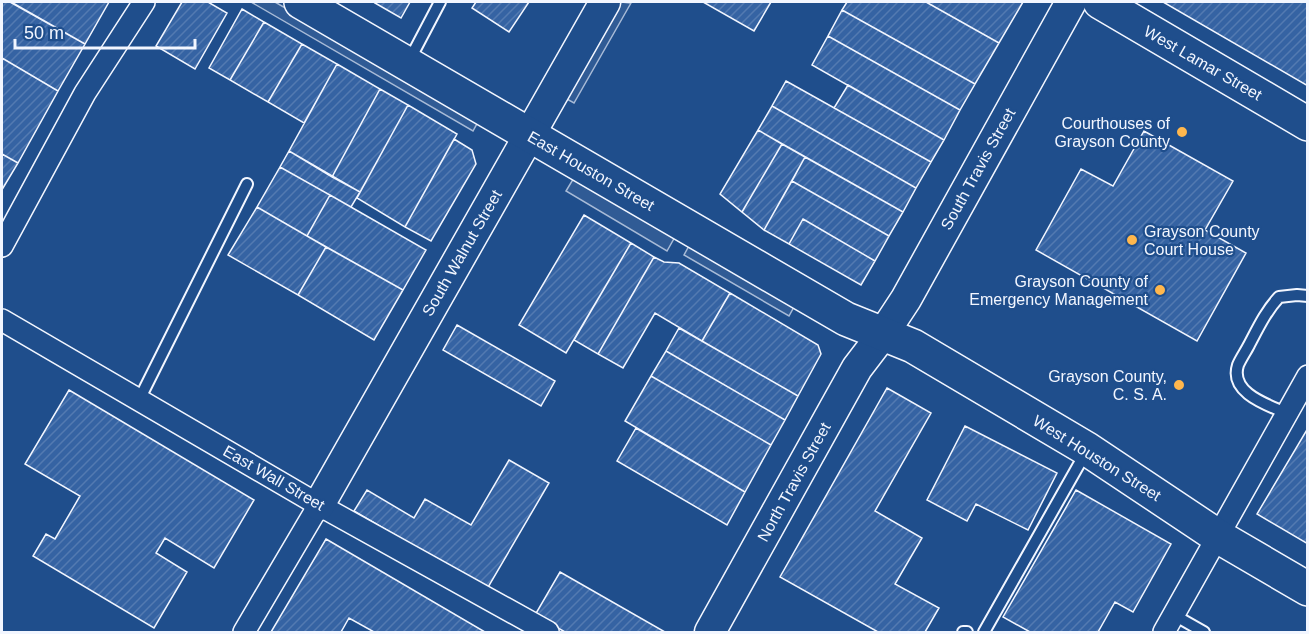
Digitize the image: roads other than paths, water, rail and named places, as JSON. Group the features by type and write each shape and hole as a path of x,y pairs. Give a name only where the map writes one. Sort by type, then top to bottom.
{"main road":[{"name":"East Houston Street","path":"301,2 846,319 883,334"},
{"name":"South Walnut Street","path":"319,505 604,2"},
{"name":"South Travis Street","path":"883,334 906,299 1071,2"},
{"name":"West Lamar Street","path":"1100,2 1308,124"},
{"name":"West Houston Street","path":"883,334 913,346 1088,449 1219,537 1308,589"},
{"name":"North Travis Street","path":"710,633 857,368 883,334"}],"street":[{"path":"2,246 85,93 144,2"},
{"name":"East Wall Street","path":"2,320 319,505 548,633"},
{"path":"1169,624 1308,376"},
{"path":"243,633 319,505"}],"lane":[{"path":"407,64 440,2"},
{"path":"139,400 247,184"},
{"path":"1286,413 1252,397 1244,390 1237,377 1238,365 1268,309 1279,297 1308,296"},
{"path":"984,633 1088,449"},
{"path":"1169,624 1204,633"}],"place":[{"name":"Courthouses of Grayson County","path":"1182,132"},
{"name":"Grayson County Court House","path":"1132,240"},
{"name":"Grayson County of Emergency Management","path":"1160,290"},
{"name":"Grayson County, C. S. A.","path":"1179,385"}]}
